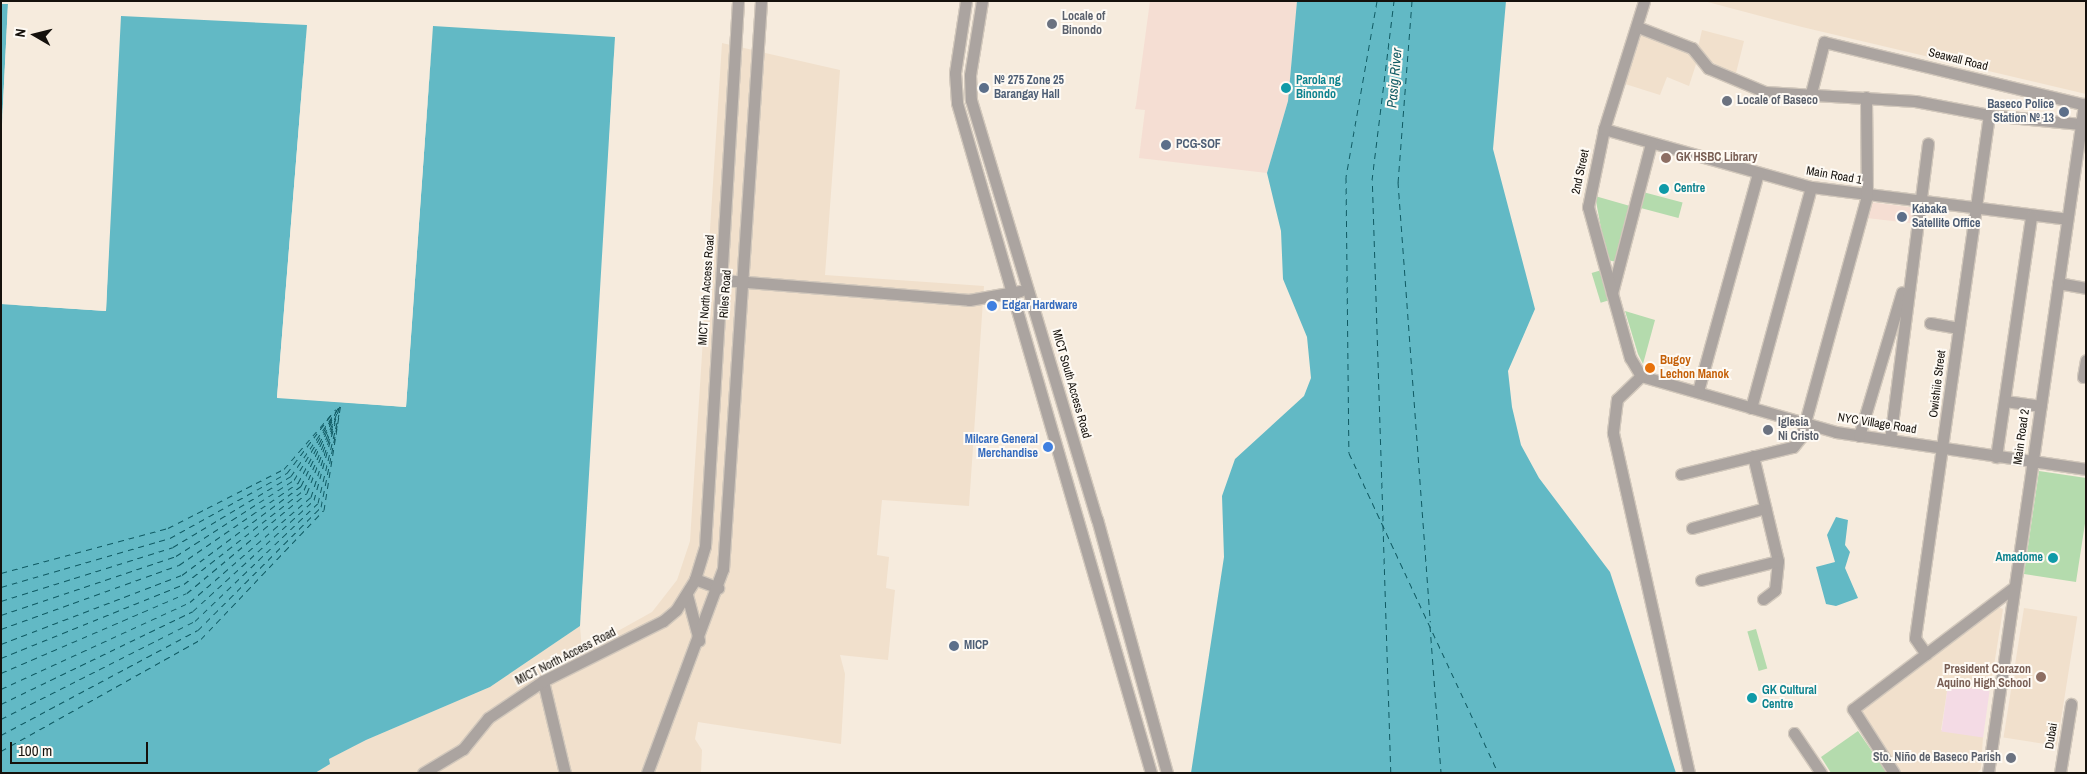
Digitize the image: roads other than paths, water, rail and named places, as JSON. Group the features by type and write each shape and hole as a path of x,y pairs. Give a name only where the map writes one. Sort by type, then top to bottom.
{"street":[{"name":"MICT North Access Road","path":"423,773 463,749 488,718 543,682 647,631 676,610 695,579 705,546 738,1"},
{"name":"Riles Road","path":"645,771 699,642 718,588 726,538 740,281 761,1"},
{"path":"966,1 954,86 1152,773"},
{"name":"MICT South Access Road","path":"982,1 970,75 970,100 1066,416 1167,773"},
{"name":"2nd Street","path":"1641,376 1630,358 1588,207 1604,129 1638,27 1644,1"},
{"path":"1638,27 1692,48 1708,68 1720,75 1765,92 1810,97 1866,97 1989,115 2081,124"},
{"name":"Seawall Road","path":"1810,97 1824,42 2085,105"},
{"path":"1681,474 1793,447 1804,423 1866,195 1866,97"},
{"name":"Main Road 2","path":"1988,773 2013,588 2085,105"},
{"name":"Owishiie Street","path":"1926,654 1915,638 1944,448 1989,115"},
{"name":"Main Road 1","path":"1604,129 1811,187 2067,219"},
{"path":"1612,295 1651,143"},
{"path":"1890,440 1912,254 1928,143"},
{"path":"1698,391 1758,173"},
{"path":"1751,408 1811,187"},
{"path":"1996,457 2031,216"},
{"path":"1859,436 1912,254"},
{"path":"722,280 969,300 1028,289"},
{"path":"2058,283 2086,288"},
{"path":"1930,324 1959,328"},
{"path":"2083,377 2086,360"},
{"path":"1641,376 1617,399 1612,433 1689,773"},
{"name":"NYC Village Road","path":"1641,376 1804,423 1859,436 2086,469"},
{"path":"2005,401 2040,406"},
{"path":"1051,422 1066,416"},
{"path":"1753,456 1778,561 1775,590 1763,599"},
{"path":"1692,528 1765,508"},
{"path":"1701,580 1778,561"},
{"path":"695,579 718,588"},
{"path":"1894,773 1853,709 2013,588"},
{"path":"687,594 699,642"},
{"path":"1105,607 1120,602"},
{"path":"543,682 565,773"},
{"name":"Dubai","path":"2060,773 2071,704"},
{"path":"1794,733 1821,773"}],"water":[{"name":"Pasig River","path":"1297,1 1506,1 1493,149 1535,309 1508,371 1512,407 1521,445 1539,478 1610,572 1676,773 1191,773 1224,557 1222,496 1235,459 1304,396 1311,378 1307,337 1283,279 1281,231 1267,173 1288,101"},
{"path":"1,4 8,4 1,144"},
{"path":"121,16 307,25 277,397 406,407 433,26 615,37 580,626 490,687 366,740 329,759 330,764 315,773 1,773 1,304 106,311"},
{"path":"1836,517 1848,520 1845,545 1850,552 1845,568 1858,598 1836,606 1826,604 1816,567 1835,562 1827,535"}],"place":[{"name":"Locale of Binondo","path":"1052,24"},
{"name":"№ 275 Zone 25 Barangay Hall","path":"984,88"},
{"name":"Parola ng Binondo","path":"1286,88"},
{"name":"Locale of Baseco","path":"1727,101"},
{"name":"Baseco Police Station № 13","path":"2064,112"},
{"name":"PCG-SOF","path":"1166,145"},
{"name":"GK HSBC Library","path":"1666,158"},
{"name":"Centre","path":"1664,189"},
{"name":"Kabaka Satellite Office","path":"1902,217"},
{"name":"Edgar Hardware","path":"992,306"},
{"name":"Bugoy Lechon Manok","path":"1650,368"},
{"name":"Iglesia Ni Cristo","path":"1768,430"},
{"name":"Milcare General Merchandise","path":"1048,447"},
{"name":"Amadome","path":"2053,558"},
{"name":"MICP","path":"954,646"},
{"name":"President Corazon Aquino High School","path":"2041,677"},
{"name":"GK Cultural Centre","path":"1752,698"},
{"name":"Sto. Niño de Baseco Parish","path":"2011,758"}]}
